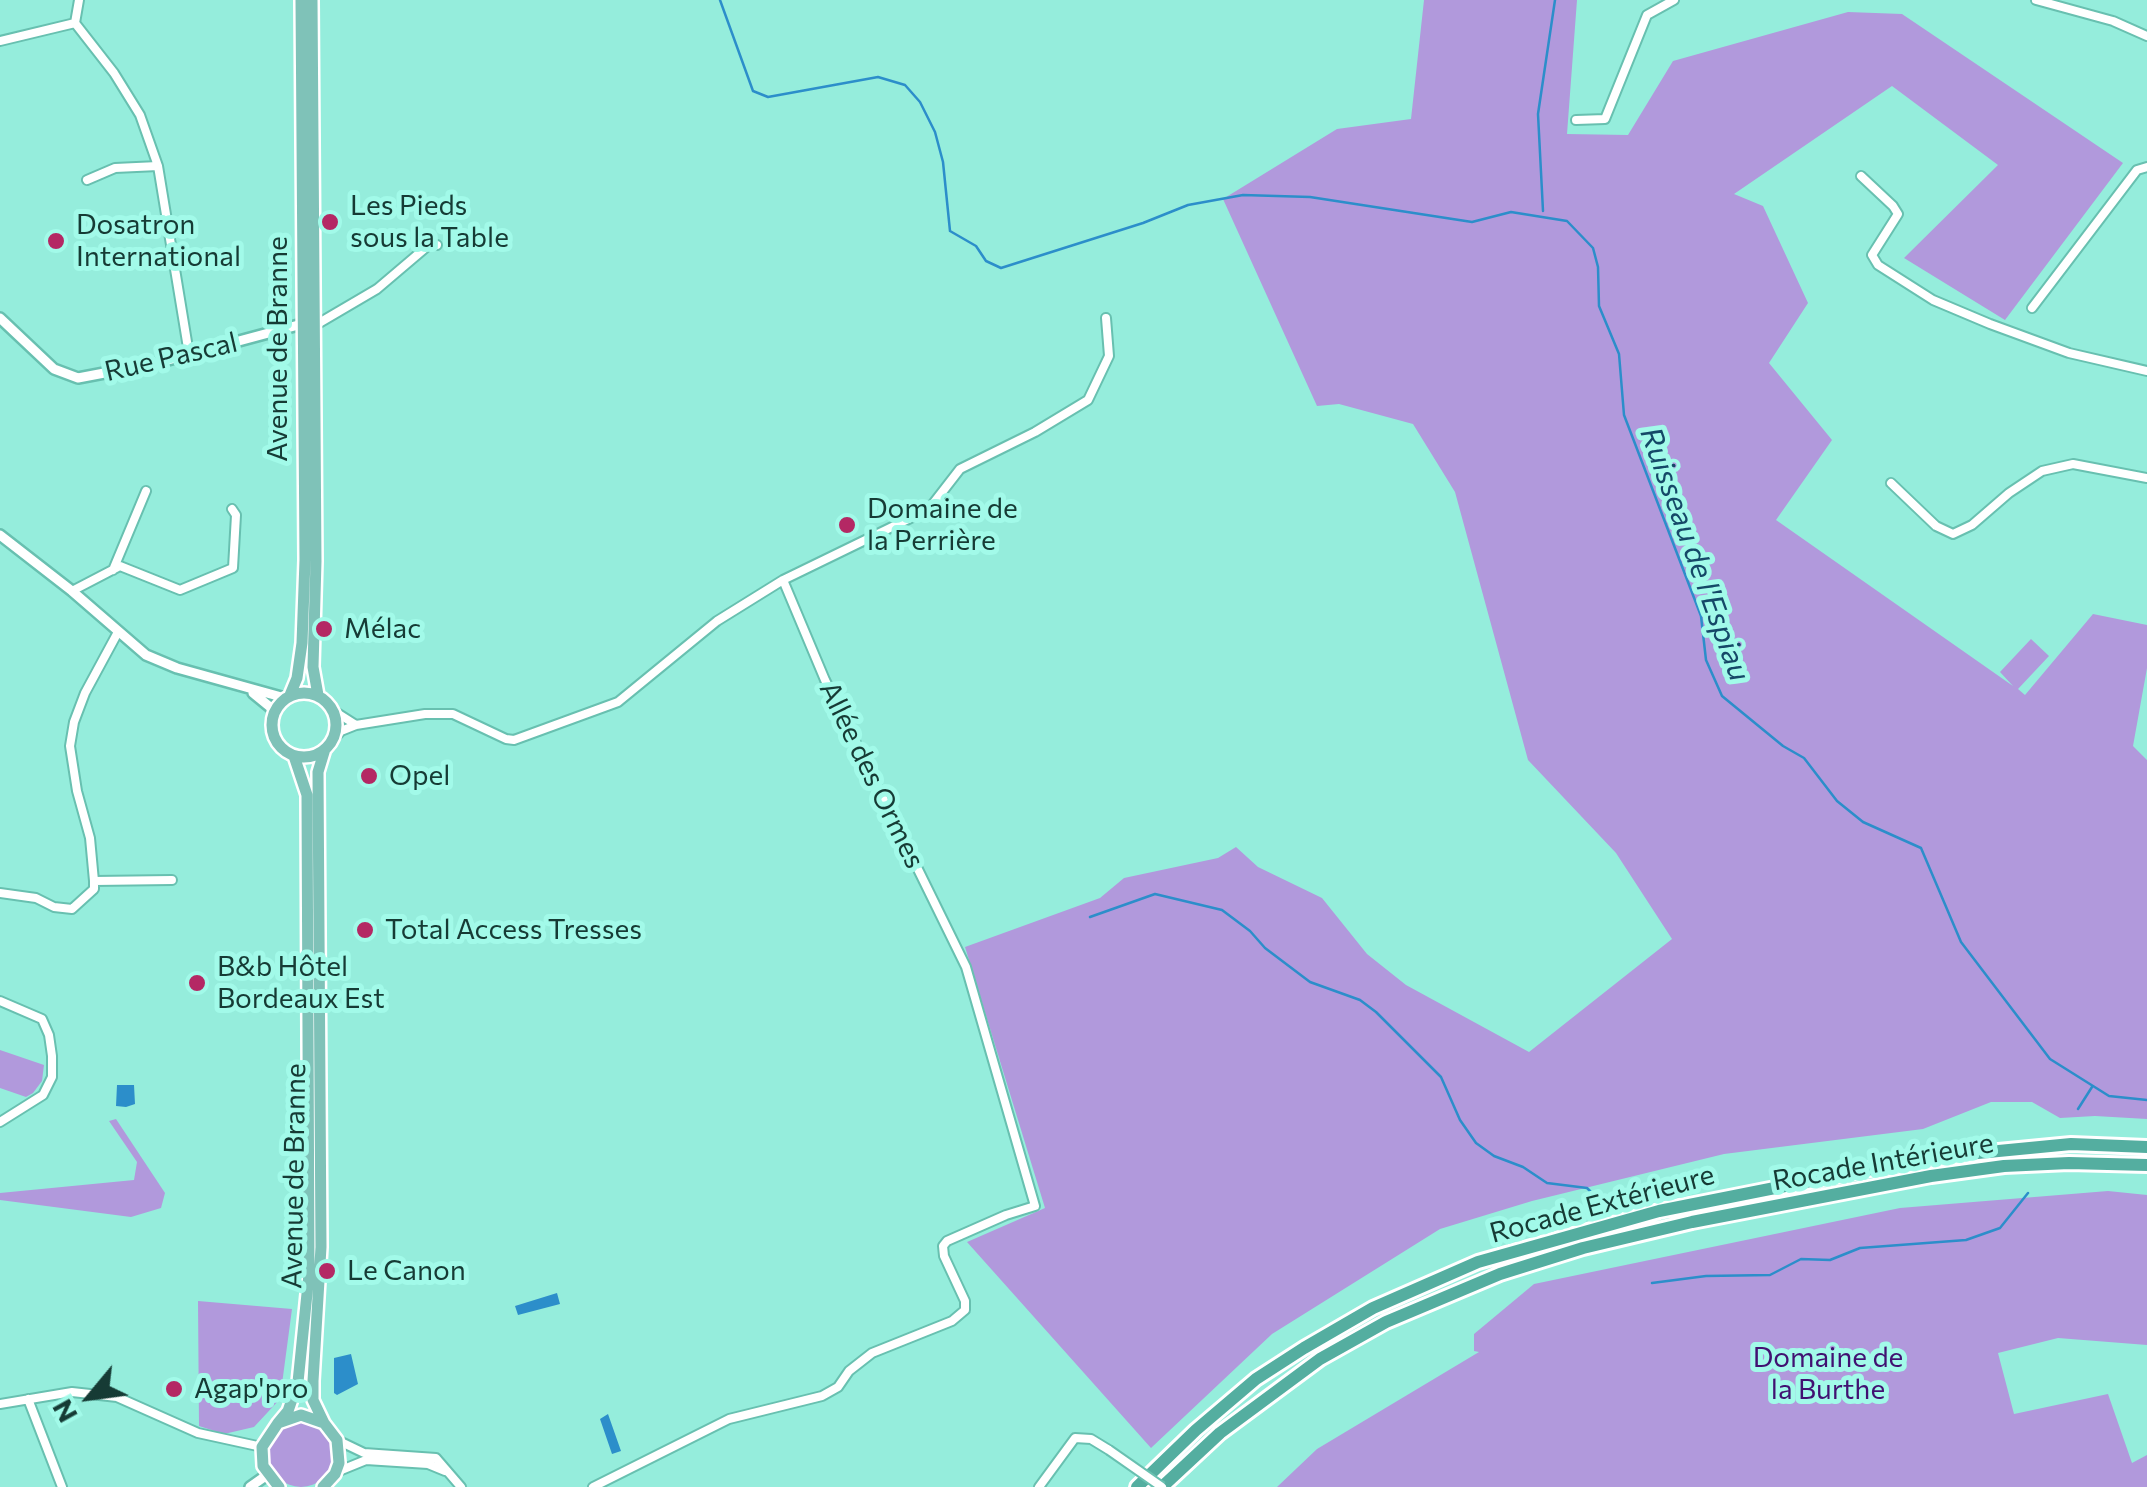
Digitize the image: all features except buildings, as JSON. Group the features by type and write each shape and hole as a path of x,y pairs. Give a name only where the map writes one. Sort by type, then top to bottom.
{"highway":[{"name":"Rocade Extérieure","path":"1137,1487 1256,1380 1304,1348 1374,1308 1478,1262 1658,1211 1926,1158 2072,1144 2147,1147"},
{"name":"Rocade Intérieure","path":"1162,1487 1220,1432 1320,1359 1386,1322 1500,1274 1583,1248 1692,1222 1895,1182 2004,1166 2147,1165"}],"main road":[{"name":"Avenue de Branne","path":"301,0 316,561 313,667 318,695"},
{"name":"Avenue de Branne","path":"288,697 297,678 302,643 312,0"},
{"path":"299,692 318,695 334,711 336,721 329,745 316,755 294,756 285,751 273,733 274,711 299,692"},
{"name":"Avenue de Branne","path":"324,1423 314,1400 313,1381 321,1247 318,772 329,745"},
{"name":"Avenue de Branne","path":"262,1447 288,1411 298,1382 308,1274 307,795 294,756"},
{"path":"278,1423 301,1416 324,1423 337,1440 339,1463 328,1483"},
{"path":"262,1447 267,1475 278,1487"}],"street":[{"path":"79,0 75,23 114,73 140,115 158,166 189,354"},
{"path":"1576,120 1605,119 1646,15 1674,0"},
{"path":"2036,0 2113,21 2147,36"},
{"path":"0,40 75,23"},
{"path":"87,180 114,168 158,166"},
{"path":"2032,308 2137,170 2147,167"},
{"path":"1860,176 1898,214 1872,255 1878,265 1933,300 1990,324 2069,354 2147,371"},
{"path":"308,325 377,289 430,244 437,245"},
{"name":"Rue Pascal","path":"0,318 54,369 78,378 111,374 308,325"},
{"path":"329,745 341,731 356,725 424,714 453,714 506,740 618,702 717,621 783,580 929,509 960,469 1035,432 1088,400 1109,356 1106,318"},
{"path":"1892,484 1936,526 1953,534 1972,525 2042,470 2073,464 2147,478"},
{"path":"113,570 146,491"},
{"path":"72,591 120,566 180,590 233,568 236,515 232,509"},
{"path":"0,535 146,655 251,691 288,697"},
{"name":"Allée des Ormes","path":"593,1487 729,1419 822,1396 838,1387 849,1371 872,1353 952,1321 964,1310 965,1301 944,1256 946,1241 1035,1206 966,967 825,680 783,580"},
{"path":"0,893 72,909 94,889 90,838 70,746 85,693 118,632"},
{"path":"251,691 274,711"},
{"path":"334,711 356,725"},
{"path":"94,881 172,880"},
{"path":"0,1000 42,1019 52,1056 52,1077 43,1095 0,1122"},
{"path":"0,1404 72,1392 128,1399 198,1433 262,1447"},
{"path":"28,1400 62,1487"},
{"path":"1040,1487 1075,1438 1091,1439 1162,1487"},
{"path":"337,1440 364,1453 436,1458 460,1487"},
{"path":"328,1483 353,1463 366,1460 428,1464 450,1473"},
{"path":"250,1487 267,1475"}],"green space":[{"path":"1424,0 1577,0 1567,134 1628,135 1673,61 1848,12 1902,14 2123,163 2005,320 1904,258 1998,165 1892,86 1734,194 1763,206 1808,303 1769,363 1832,440 1776,520 2013,686 2000,672 2031,639 2049,656 2018,689 2025,695 2093,614 2147,625 2147,668 2133,746 2147,760 2147,1119 2060,1118 2032,1102 1991,1102 1923,1129 1724,1154 1532,1201 1440,1229 1272,1334 1151,1448 967,1242 1045,1208 965,947 1100,898 1124,878 1218,858 1236,847 1258,867 1322,898 1367,954 1406,985 1529,1052 1672,939 1616,853 1528,760 1455,492 1413,424 1339,404 1317,406 1223,199 1337,129 1411,119"},
{"path":"0,1050 44,1065 42,1081 33,1093 26,1097 0,1088"},
{"path":"116,1119 165,1193 161,1208 131,1217 0,1200 0,1193 134,1180 137,1162 109,1121"},
{"name":"Domaine de la Burthe","path":"2108,1191 2147,1195 2147,1345 2058,1338 1998,1353 2014,1414 2108,1394 2132,1463 2147,1455 2147,1487 1277,1487 1317,1449 1479,1352 1474,1351 1474,1334 1534,1284 1900,1208"},
{"path":"198,1301 292,1309 280,1399 254,1427 224,1434 199,1426"},
{"path":"301,1423 324,1432 333,1455 324,1478 301,1487 278,1478 269,1455 278,1432"}],"water":[{"path":"117,1085 134,1085 135,1104 116,1106"},
{"path":"557,1293 560,1304 518,1315 515,1306"},
{"path":"351,1354 358,1384 337,1395 334,1358"},
{"path":"608,1414 621,1451 612,1454 600,1419"}],"waterway":[{"name":"Ruisseau de l'Espiau","path":"720,0 753,91 768,97 878,77 905,85 920,102 935,132 943,162 950,231 976,246 986,261 1001,268 1188,205 1243,195 1310,197 1472,222 1511,212 1567,221 1593,248 1598,267 1599,306 1619,354 1624,415 1701,616 1706,660 1722,696 1783,746 1804,758 1837,801 1863,822 1921,848 1961,942 2050,1059 2109,1096 2147,1100"},
{"path":"1543,211 1538,114 1555,0"},
{"path":"1090,917 1155,894 1222,910 1310,982 1360,1000 1376,1012 1441,1077 1460,1120 1476,1143 1547,1183 1587,1188 1593,1194"},
{"path":"2078,1109 2092,1087"},
{"path":"1652,1283 1706,1276 1770,1275 1801,1259 1830,1260 1860,1248 1966,1240 2000,1228 2028,1193"}],"place":[{"name":"Les Pieds sous la Table","path":"330,222"},
{"name":"Dosatron International","path":"56,241"},
{"name":"Domaine de la Perrière","path":"847,525"},
{"name":"Mélac","path":"324,629"},
{"name":"Opel","path":"369,776"},
{"name":"Total Access Tresses","path":"365,930"},
{"name":"B&b Hôtel Bordeaux Est","path":"197,983"},
{"name":"Le Canon","path":"327,1271"},
{"name":"Agap'pro","path":"174,1389"}]}
